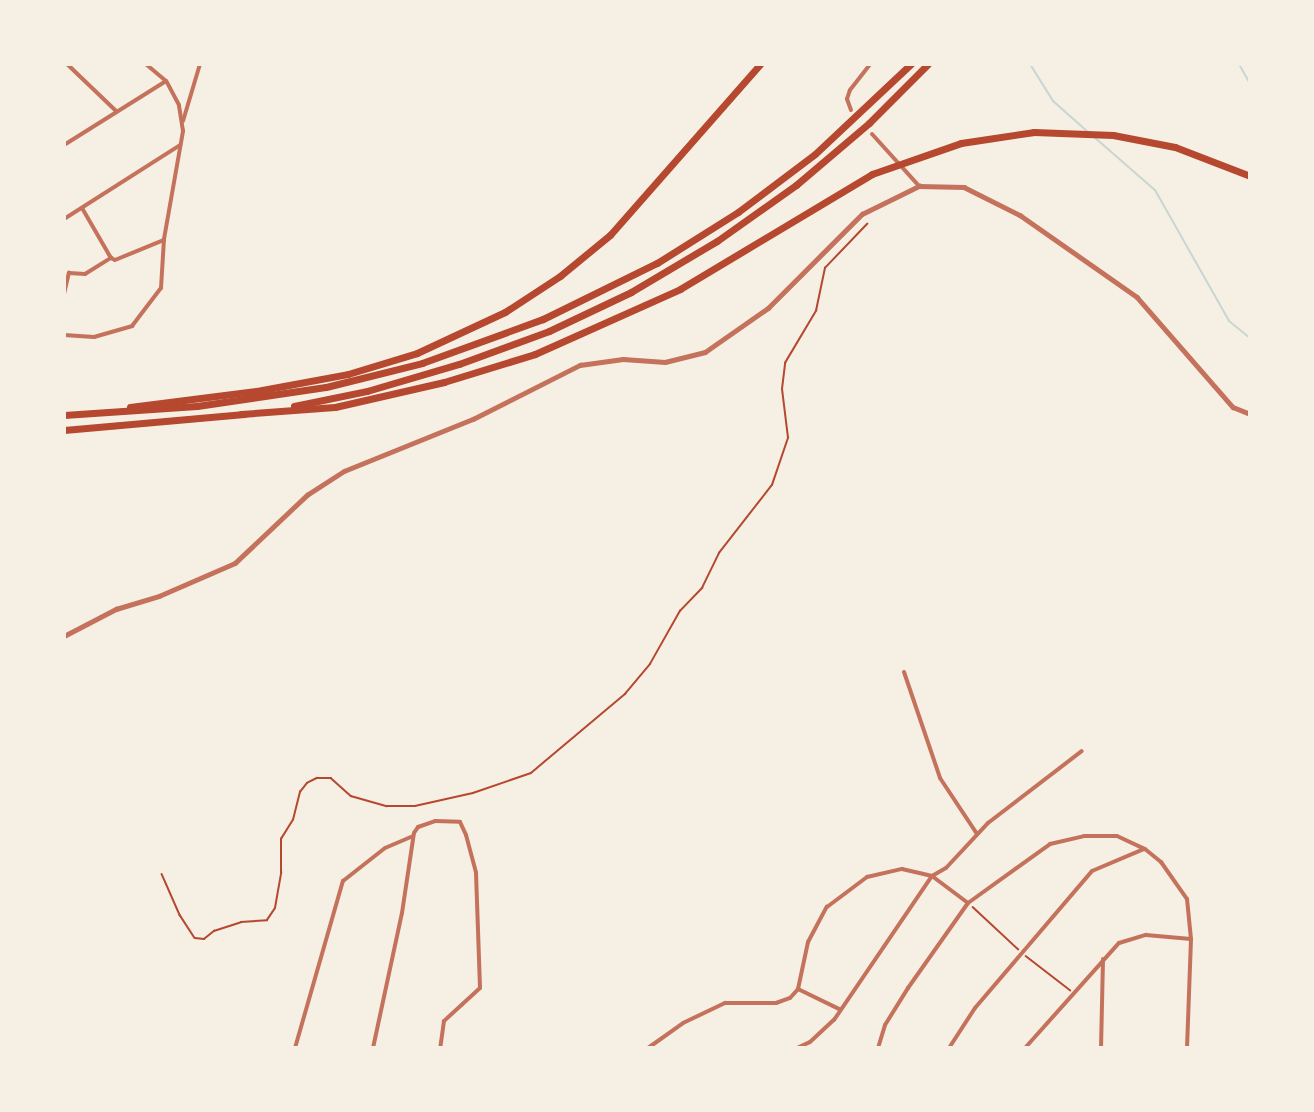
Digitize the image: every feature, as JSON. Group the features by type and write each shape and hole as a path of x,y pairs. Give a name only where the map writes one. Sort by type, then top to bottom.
{"highway":[{"path":"64,415 262,390 348,374 417,353 476,328 560,276 610,235 759,64"},
{"path":"101,411 197,406 326,387 453,354 543,319 657,263 738,212 839,133 911,64"},
{"path":"241,414 356,393 439,371 549,331 631,292 717,240 796,185 869,123 928,64"},
{"path":"64,430 335,406 444,382 535,354 680,288 872,174 961,142 1042,132 1113,135 1175,147 1250,176"}],"street":[{"path":"67,64 116,111"},
{"path":"146,64 166,81 179,105 182,124"},
{"path":"64,335 93,337 132,326 161,288 164,240 182,124 200,64"},
{"path":"851,110 847,99 850,90 870,64"},
{"path":"64,145 166,81"},
{"path":"872,134 919,186"},
{"path":"64,211 66,218 180,145"},
{"path":"64,636 116,609 159,596 235,562 307,495 344,471 473,419 552,382 580,364 623,359 665,362 705,352 768,308 862,214 919,186 964,187 1020,215 1137,297 1233,407 1250,414"},
{"path":"82,208 111,258 115,260 164,240"},
{"path":"64,294 67,273 85,274 111,258"},
{"path":"904,672 940,778 977,834"},
{"path":"797,1047 810,1042 839,1009 933,876 977,834 1082,751"},
{"path":"374,1047 402,913 413,836 418,827 435,821 460,822 476,873 480,988 444,1021 440,1047"},
{"path":"296,1047 343,881 385,848 413,836"},
{"path":"879,1047 885,1025 968,903 1050,844 1084,836 1117,836 1145,849 1161,862 1187,899 1191,939 1187,1047"},
{"path":"949,1047 975,1008 1092,872 1145,849"},
{"path":"648,1047 683,1023 725,1003 776,1003 790,998 798,989 808,942 827,907 849,888 867,877 902,869 933,876 968,903"},
{"path":"1025,1047 1103,959 1131,938 1191,939"},
{"path":"1101,1047 1103,959"},
{"path":"798,989 839,1009"}],"path":[{"path":"162,874 180,915 195,938 204,939 214,931 241,922 267,920 275,908 280,873 280,839 293,820 300,792 307,783 317,778 331,778 351,796 387,806 415,806 473,793 531,772 625,694 650,664 680,611 702,588 719,553 772,485 788,438 782,389 785,363 816,311 825,268 867,224"}],"waterway":[{"path":"1030,64 1053,101 1088,132"},
{"path":"1239,64 1250,84"},
{"path":"1093,136 1155,190 1229,321 1250,338"}]}
